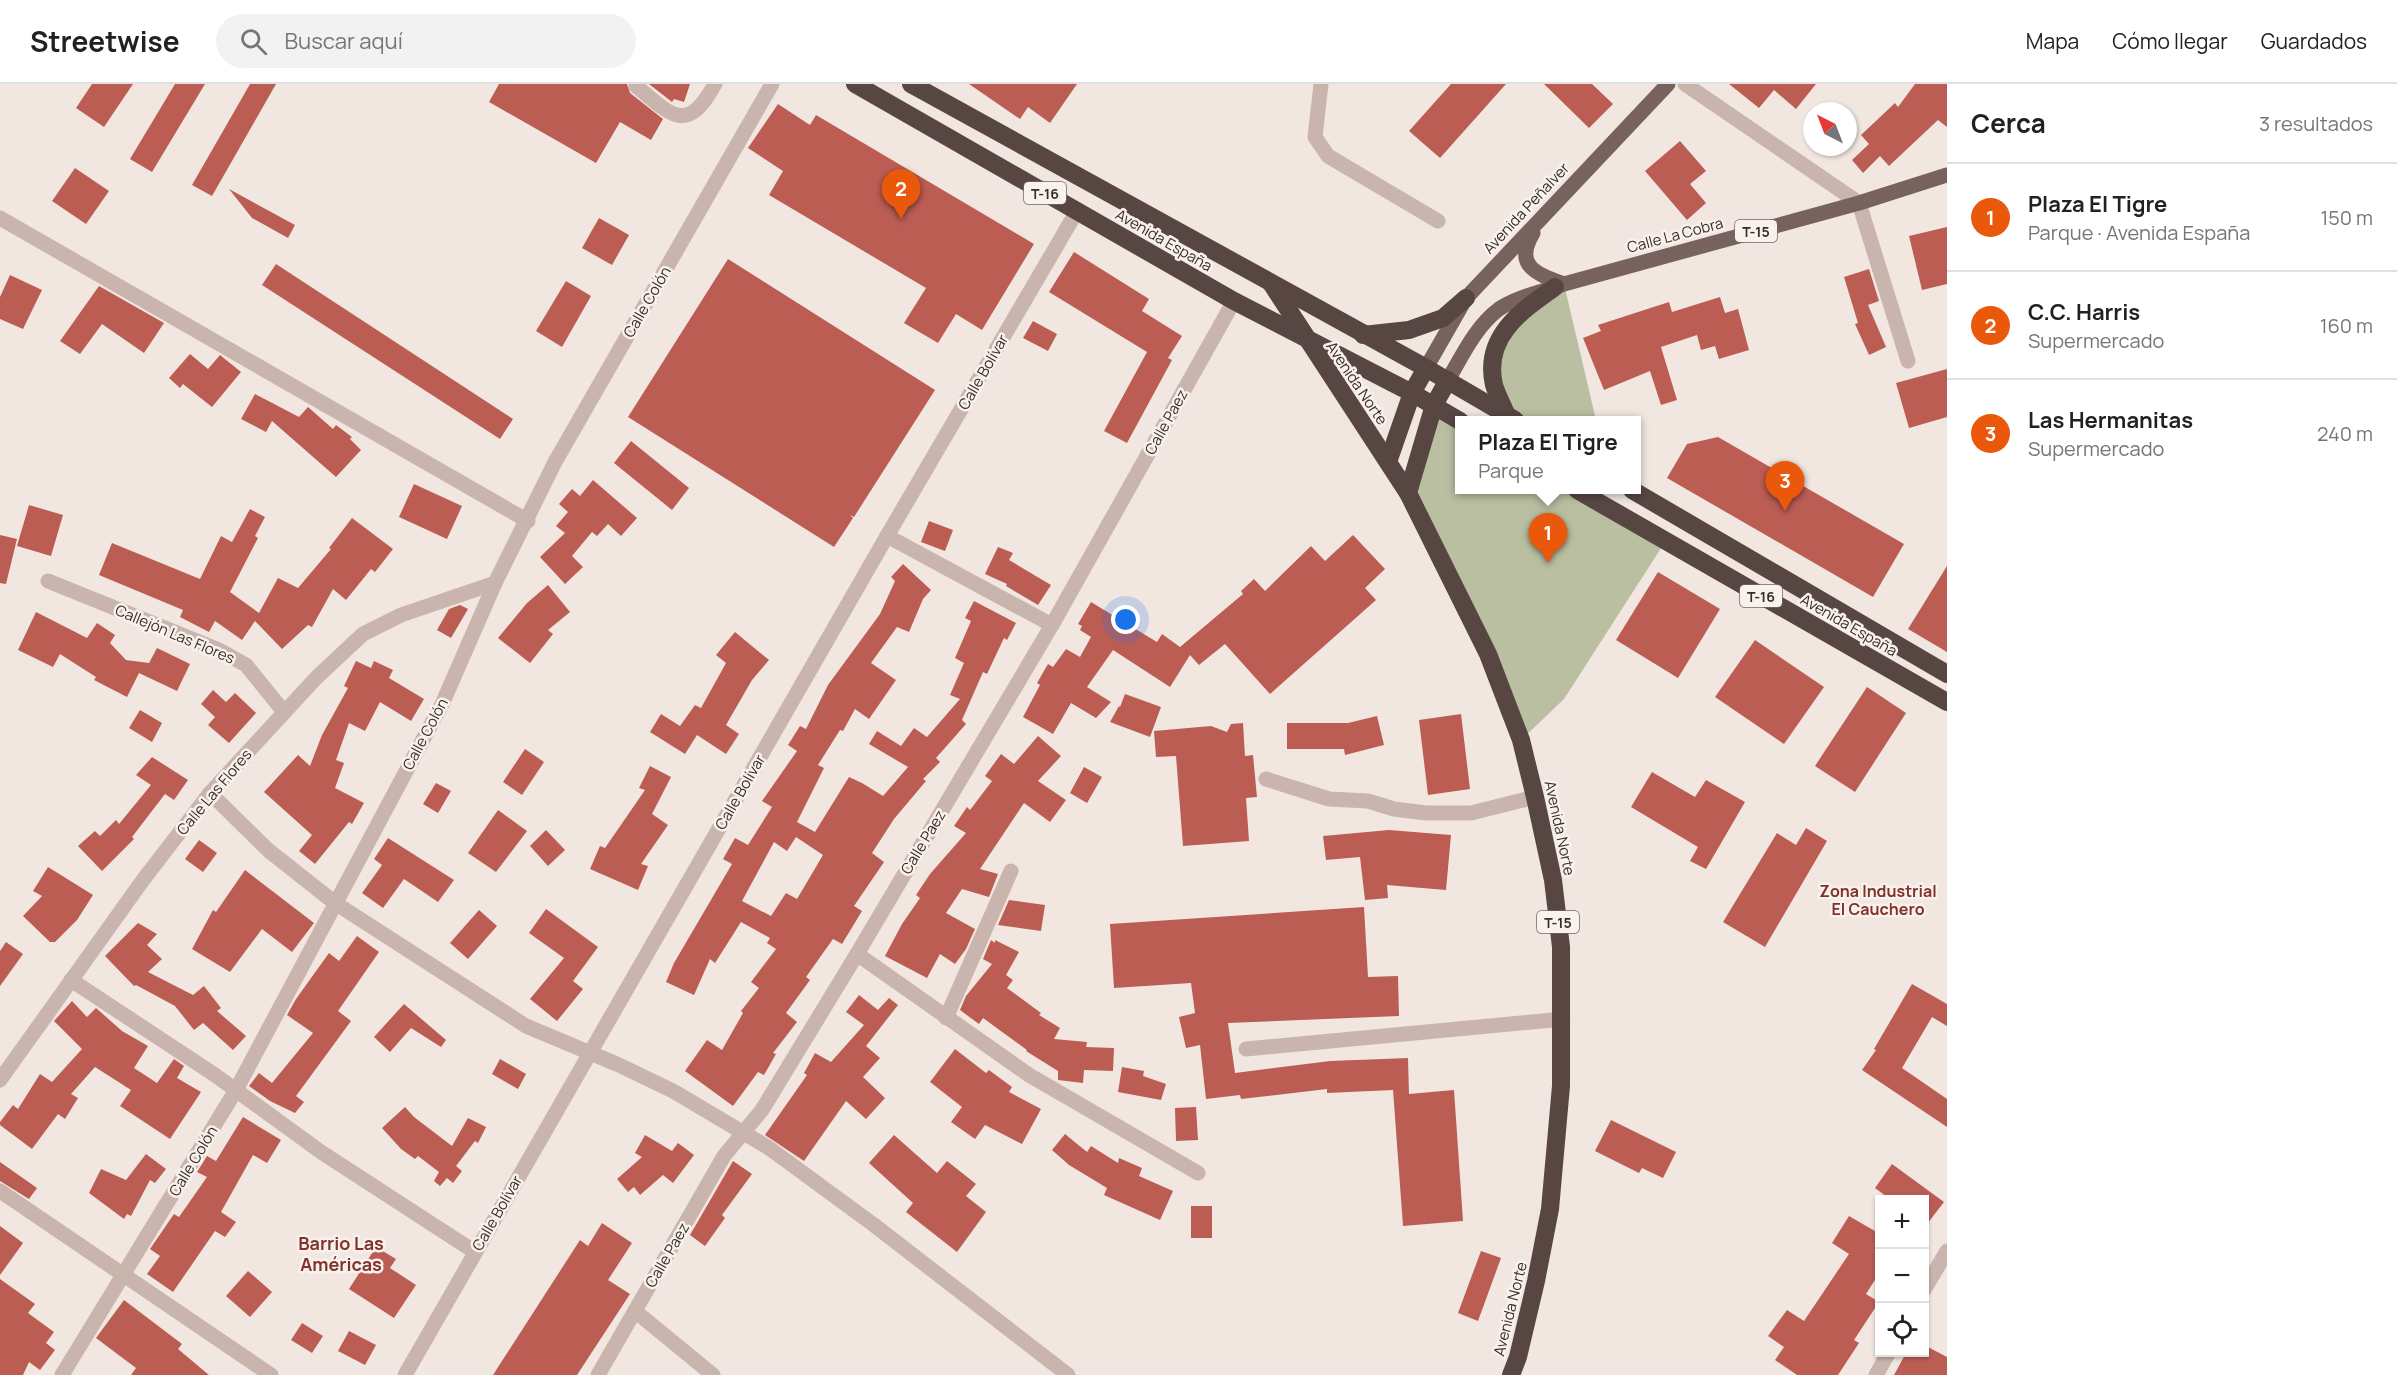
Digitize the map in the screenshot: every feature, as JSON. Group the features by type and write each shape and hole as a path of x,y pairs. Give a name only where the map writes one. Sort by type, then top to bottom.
{"highway":[{"name":"Avenida España","path":"855,84 1234,301 1455,417"},
{"name":"Avenida España","path":"912,84 1448,380 1508,416"},
{"name":"T-16","path":"1271,284 1306,340"},
{"name":"T-15","path":"1510,416 1494,385 1493,361 1499,339 1511,320 1559,286"},
{"path":"1363,334 1409,330 1443,318 1466,298"},
{"name":"Avenida Norte","path":"1306,340 1408,493 1488,654 1521,740 1553,880 1562,946 1561,1086 1550,1209 1536,1281 1518,1357 1511,1375"},
{"path":"1388,462 1412,393 1426,368"},
{"name":"T-15","path":"1408,493 1434,405 1448,380"},
{"name":"Avenida España","path":"1586,494 1947,702"},
{"name":"Avenida España","path":"1641,494 1947,674"}],"main road":[{"name":"Avenida Peñalver","path":"1426,368 1466,298 1668,84"},
{"name":"Calle La Cobra","path":"1448,380 1482,325 1499,309 1518,299 1947,176"},
{"path":"1545,213 1526,245 1525,258 1532,269 1559,286"}],"street":[{"name":"Calle Colón","path":"62,1375 236,1090 443,702 495,583 555,462 772,84"},
{"path":"1321,84 1315,137 1328,156 1438,221"},
{"path":"1685,84 1859,203 1908,361"},
{"path":"636,86 678,116 689,115 703,105 711,86"},
{"name":"Calle Bolívar","path":"405,1375 887,536 1077,211"},
{"path":"0,218 528,520"},
{"name":"Calle Paez","path":"598,1375 724,1156 762,1110 1052,625 1234,301"},
{"path":"887,536 1052,625"},
{"name":"Callejón Las Flores","path":"48,581 219,650 246,665 284,712"},
{"name":"Calle Las Flores","path":"0,1080 143,880 210,793 284,712 363,634 401,615 495,583"},
{"path":"1266,779 1329,799 1368,801 1394,809 1426,813 1471,813 1535,797"},
{"path":"210,793 268,850 335,903 526,1026 673,1091 743,1131 874,1225 1068,1375"},
{"path":"946,1018 1011,871"},
{"path":"857,954 1029,1075 1198,1173"},
{"path":"71,980 236,1090 321,1152 475,1252"},
{"path":"1246,1049 1563,1020"},
{"path":"0,1191 271,1375"},
{"path":"1929,1282 1947,1251"},
{"path":"635,1311 713,1375"},
{"path":"1876,1375 1887,1357"}],"green space":[{"path":"1564,284 1595,416 1513,416 1494,385 1499,339"},
{"path":"1434,405 1455,418 1455,494 1584,494 1665,542 1564,699 1521,740 1408,493"}],"building":[{"path":"92,84 133,84 104,127 76,108"},
{"path":"175,84 205,84 152,172 130,159"},
{"path":"250,84 276,84 212,196 192,185"},
{"path":"499,84 627,84 630,93 663,119 651,140 620,122 596,163 489,102"},
{"path":"649,84 690,84 684,102 674,99 672,102"},
{"path":"969,84 1077,84 1050,123 1028,107 1020,119"},
{"path":"1451,84 1506,84 1440,158 1409,131"},
{"path":"1544,84 1592,84 1613,104 1589,128"},
{"path":"1729,84 1816,84 1796,109 1774,90 1759,108"},
{"path":"1915,84 1947,84 1947,127 1938,120 1889,166 1880,156 1863,173 1852,160 1869,144 1861,135 1895,103 1898,107"},
{"path":"778,104 810,125 816,115 1034,244 982,330 956,314 938,343 904,323 926,288 769,195 783,171 748,148"},
{"path":"1680,141 1706,171 1690,184 1706,203 1687,220 1645,171"},
{"path":"75,168 109,191 86,224 52,201"},
{"path":"229,189 295,225 288,238 252,218"},
{"path":"599,218 629,235 612,265 582,248"},
{"path":"1947,227 1947,284 1922,290 1909,236"},
{"path":"1074,252 1149,299 1142,311 1182,336 1168,358 1172,360 1127,443 1104,431 1147,352 1049,292"},
{"path":"728,259 935,390 854,517 850,515 853,518 834,547 628,417"},
{"path":"276,264 513,419 500,439 262,285"},
{"path":"1869,269 1879,301 1868,305 1886,347 1869,355 1855,324 1858,323 1844,277"},
{"path":"10,275 42,290 23,329 0,319 0,297"},
{"path":"566,281 591,296 562,347 536,331"},
{"path":"99,286 164,323 144,353 102,324 80,354 60,341"},
{"path":"1720,297 1725,313 1738,309 1749,350 1719,359 1715,346 1701,350 1697,335 1661,347 1677,400 1661,405 1650,371 1604,390 1583,338 1601,331 1598,325 1669,302 1672,312"},
{"path":"1033,321 1057,334 1048,351 1023,338"},
{"path":"190,354 208,369 220,355 241,372 212,407 183,384 180,388 169,378"},
{"path":"1947,369 1947,417 1909,428 1896,383"},
{"path":"255,394 299,417 308,407 333,429 336,425 352,437 350,439 361,450 336,477 272,421 266,432 241,419"},
{"path":"1718,437 1904,544 1873,597 1667,478 1687,444"},
{"path":"631,441 689,488 672,510 614,463"},
{"path":"593,480 637,518 621,536 608,524 597,536 592,532 572,556 583,567 565,584 540,557 565,533 556,526 568,512 559,504 572,489 580,496"},
{"path":"414,484 462,506 447,539 399,517"},
{"path":"29,505 63,515 51,556 17,546"},
{"path":"250,509 265,517 255,536 258,538 230,592 259,613 278,578 298,588 331,549 329,548 352,518 393,549 375,572 371,569 346,600 333,589 312,627 308,625 282,649 255,621 242,640 215,621 209,632 180,617 183,610 99,575 112,543 200,579 221,536 232,542"},
{"path":"929,521 953,530 945,551 921,542"},
{"path":"0,535 17,539 6,584 0,583"},
{"path":"1353,535 1385,569 1365,588 1376,600 1270,694 1225,644 1199,665 1190,655 1170,687 1113,650 1087,687 1111,702 1096,718 1071,703 1053,734 1023,717 1040,685 1037,683 1048,664 1053,667 1066,649 1080,657 1091,637 1080,630 1082,626 1078,624 1091,602 1157,642 1162,634 1180,647 1243,594 1241,591 1254,579 1265,591 1311,546 1325,561"},
{"path":"998,547 1013,553 1009,560 1051,585 1038,605 1006,586 1007,584 985,574"},
{"path":"903,564 931,590 923,599 909,632 897,627 871,663 896,680 869,719 855,709 843,731 840,730 818,765 824,768 797,822 815,832 849,777 883,796 908,767 869,744 877,731 901,746 914,728 927,737 960,699 950,695 964,663 955,658 971,621 965,618 974,601 1016,623 1007,640 1004,638 987,674 983,672 962,720 966,724 936,758 940,762 923,779 926,781 894,819 872,853 884,862 854,906 862,911 842,944 833,939 806,977 810,980 786,1013 797,1022 773,1053 776,1054 764,1075 758,1072 733,1106 685,1071 707,1040 722,1050 743,1013 741,1011 759,988 751,982 776,949 767,943 770,938 741,922 715,963 710,959 694,995 666,982 674,963 732,864 723,859 735,838 748,845 772,807 762,801 797,751 788,745 800,726 806,729 828,685 880,614 895,581 891,577","holes":["796,837 823,855 797,899 786,893 771,916 742,901 774,842 787,851"]},
{"path":"1947,566 1947,652 1908,629"},
{"path":"1658,572 1720,609 1678,678 1616,640"},
{"path":"548,585 570,612 548,630 553,634 530,663 498,638 527,603"},
{"path":"460,605 468,609 451,638 437,630 449,609"},
{"path":"36,612 87,638 97,623 115,635 110,643 126,660 149,663 157,648 190,664 177,691 139,673 127,697 94,680 96,677 60,654 53,667 18,650"},
{"path":"735,632 769,660 752,680 726,725 739,734 726,754 697,735 685,754 650,732 661,714 680,726 695,705 701,708 726,663 716,655"},
{"path":"1755,640 1824,687 1784,744 1715,697"},
{"path":"356,661 371,668 374,661 393,670 389,678 424,699 411,721 380,702 365,731 349,723 336,760 344,763 335,788 364,803 352,824 349,822 315,864 299,851 312,835 264,792 298,755 310,766 322,735 348,688 344,686"},
{"path":"1867,687 1906,713 1855,792 1815,766"},
{"path":"213,690 226,702 235,693 256,713 229,743 208,725 215,717 201,704"},
{"path":"1125,694 1161,707 1150,737 1110,722"},
{"path":"140,710 162,723 152,742 129,728"},
{"path":"1461,714 1470,789 1428,795 1419,720"},
{"path":"1377,716 1384,745 1345,755 1344,749 1287,749 1287,723 1348,723"},
{"path":"1243,723 1245,756 1253,755 1257,797 1246,798 1249,841 1183,846 1176,756 1156,757 1154,731 1211,726 1227,732 1231,724"},
{"path":"1038,736 1061,756 1038,781 1066,800 1050,822 1024,803 980,869 998,874 989,897 962,889 946,913 975,929 966,949 955,964 940,954 927,978 885,956 902,924 920,898 916,895 930,874 966,833 954,826 967,807 970,810 992,781 985,776 1001,754 1014,764"},
{"path":"525,749 544,762 522,795 503,782"},
{"path":"152,757 188,780 174,800 165,794 132,837 134,839 102,871 78,846 95,831 100,836 116,820 119,824 151,785 136,775"},
{"path":"650,766 671,777 652,814 668,825 641,864 648,866 638,890 590,869 600,846 605,848 645,790 639,788"},
{"path":"1084,767 1102,777 1087,803 1070,793"},
{"path":"1652,772 1695,797 1706,780 1745,802 1706,869 1690,861 1698,847 1631,807"},
{"path":"436,783 451,791 438,813 423,804"},
{"path":"498,810 527,831 496,872 468,853"},
{"path":"1806,828 1827,841 1765,947 1723,922 1777,833 1796,845"},
{"path":"546,830 565,850 548,866 530,846"},
{"path":"1389,830 1451,835 1446,890 1387,885 1388,898 1365,900 1360,857 1326,860 1323,836"},
{"path":"388,838 454,880 438,902 404,879 383,908 362,893 382,865 374,859"},
{"path":"199,840 217,853 203,872 185,859"},
{"path":"48,867 93,895 77,920 55,942 50,942 23,916 42,896 33,891"},
{"path":"245,870 314,923 292,952 262,929 230,972 192,949 213,910 216,912"},
{"path":"1009,900 1045,905 1041,931 998,925"},
{"path":"1364,907 1368,977 1398,976 1399,1016 1228,1023 1235,1073 1330,1061 1408,1058 1409,1094 1454,1090 1463,1221 1403,1226 1393,1090 1327,1093 1327,1089 1241,1099 1240,1095 1206,1099 1200,1045 1186,1048 1179,1017 1195,1013 1191,983 1114,988 1110,924"},
{"path":"546,909 598,947 573,981 583,989 557,1021 530,999 564,958 529,933"},
{"path":"479,910 497,926 468,959 450,943"},
{"path":"138,923 157,934 147,945 162,959 148,972 193,995 204,986 221,1008 217,1011 246,1036 233,1050 203,1023 194,1030 175,1006 134,986 105,956"},
{"path":"357,936 379,952 338,1011 351,1021 296,1096 304,1102 295,1113 270,1101 249,1086 259,1073 272,1083 313,1033 287,1015 329,953 339,961"},
{"path":"991,940 1019,952 1006,975 1013,980 1007,988 1041,1013 1039,1015 1060,1028 1054,1039 1087,1042 1086,1047 1114,1048 1113,1071 1084,1070 1083,1083 1058,1080 1058,1071 1026,1051 983,1018 979,1024 960,1010 966,996 992,964 983,959"},
{"path":"6,942 23,954 0,986 0,951"},
{"path":"1912,984 1947,1004 1947,1026 1932,1017 1902,1068 1947,1099 1947,1127 1862,1070 1876,1050 1874,1049"},
{"path":"859,995 878,1010 889,998 898,1005 866,1046 880,1058 863,1077 885,1098 866,1119 846,1101 804,1161 765,1135 807,1075 804,1073 815,1053 831,1062 864,1025 846,1012"},
{"path":"72,1001 87,1017 96,1008 122,1031 148,1046 134,1068 157,1083 174,1059 184,1066 177,1078 201,1092 170,1139 120,1106 131,1090 95,1067 71,1094 78,1098 65,1119 58,1114 32,1149 0,1125 13,1105 18,1109 40,1074 52,1082 82,1049 54,1021"},
{"path":"404,1004 446,1040 441,1047 411,1028 390,1052 374,1037"},
{"path":"955,1049 986,1073 989,1070 1012,1087 1009,1092 1041,1109 1022,1144 985,1125 975,1139 951,1122 962,1107 930,1082"},
{"path":"500,1059 526,1074 518,1089 492,1074"},
{"path":"1122,1067 1144,1071 1143,1076 1166,1084 1161,1100 1118,1092"},
{"path":"405,1107 414,1117 452,1146 468,1118 486,1127 478,1143 475,1141 456,1166 462,1171 453,1183 447,1178 440,1186 434,1181 439,1172 418,1156 415,1159 401,1149 382,1128"},
{"path":"1196,1107 1198,1140 1176,1141 1175,1108"},
{"path":"243,1117 281,1140 267,1163 253,1155 221,1212 236,1222 225,1237 215,1231 173,1292 147,1274 160,1256 150,1249 174,1214 179,1217 207,1177 197,1172 207,1156 216,1161"},
{"path":"1611,1120 1676,1152 1663,1178 1642,1168 1639,1173 1595,1151"},
{"path":"1065,1134 1087,1152 1091,1146 1118,1163 1119,1158 1142,1168 1139,1176 1173,1191 1160,1220 1104,1195 1107,1188 1069,1165 1052,1150"},
{"path":"645,1135 672,1151 678,1143 694,1155 673,1183 663,1175 640,1195 634,1187 628,1192 617,1179 642,1157 635,1153"},
{"path":"894,1135 937,1173 947,1161 976,1184 966,1196 986,1212 957,1252 906,1212 913,1203 869,1163"},
{"path":"146,1154 166,1169 155,1183 150,1180 131,1216 127,1214 124,1219 89,1193 101,1169 126,1180"},
{"path":"733,1161 752,1174 722,1215 725,1218 705,1246 690,1235"},
{"path":"0,1162 37,1188 29,1199 0,1181"},
{"path":"1892,1164 1944,1202 1929,1222 1929,1195 1884,1195 1875,1188"},
{"path":"1191,1206 1212,1206 1212,1238 1191,1238"},
{"path":"1849,1216 1875,1231 1875,1280 1866,1294 1875,1300 1875,1308 1854,1340 1859,1343 1838,1375 1797,1375 1775,1360 1784,1347 1768,1336 1787,1310 1804,1321 1849,1254 1832,1243"},
{"path":"602,1223 632,1243 608,1280 630,1294 577,1375 493,1375 580,1240 588,1246"},
{"path":"0,1226 23,1243 0,1275"},
{"path":"376,1247 396,1259 390,1268 416,1285 394,1318 349,1289"},
{"path":"1481,1251 1501,1258 1478,1321 1458,1313"},
{"path":"248,1271 272,1292 250,1317 226,1296"},
{"path":"0,1279 35,1304 28,1313 54,1332 46,1343 55,1350 40,1370 29,1362 23,1375 0,1375"},
{"path":"124,1300 182,1344 178,1349 209,1375 131,1375 136,1368 96,1338"},
{"path":"302,1323 323,1336 312,1353 291,1340"},
{"path":"349,1331 376,1345 365,1365 338,1351"},
{"path":"1929,1348 1947,1357 1947,1375 1894,1375 1904,1357 1929,1357"}],"place":[{"name":"C.C. Harris","path":"901,219"},
{"name":"Las Hermanitas","path":"1785,511"},
{"name":"Plaza El Tigre","path":"1548,563"}],"district":[{"name":"Zona Industrial El Cauchero","path":"1878,900"},
{"name":"Barrio Las Américas","path":"341,1253"}]}
